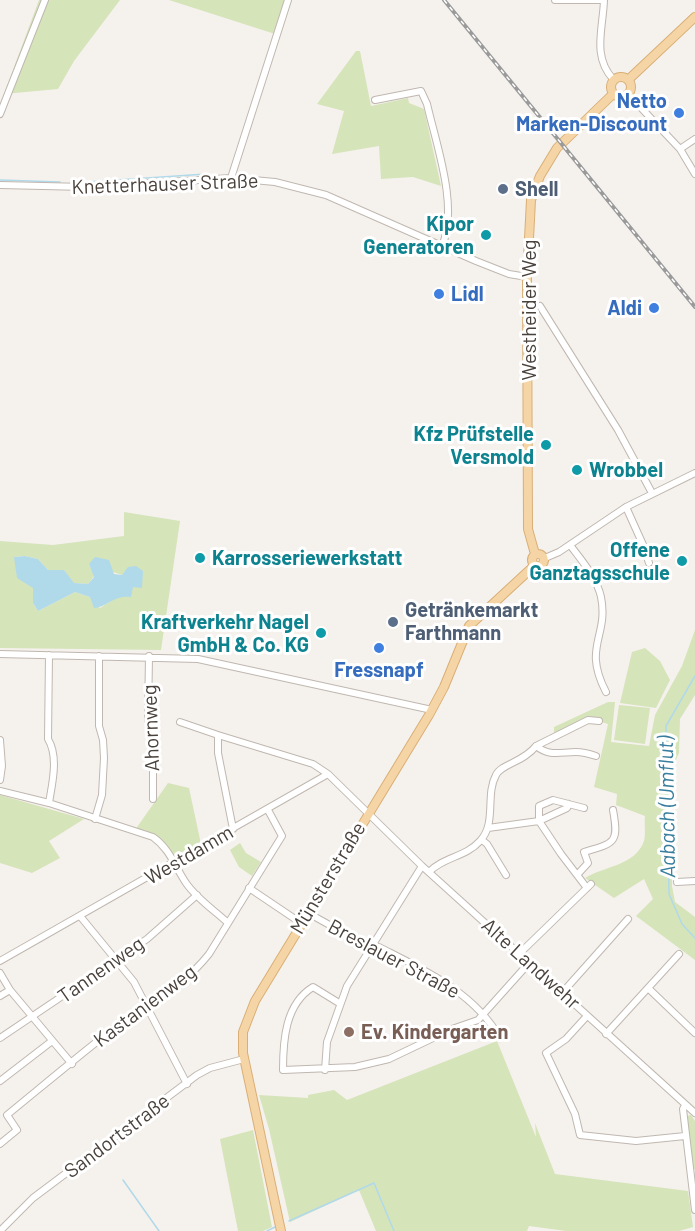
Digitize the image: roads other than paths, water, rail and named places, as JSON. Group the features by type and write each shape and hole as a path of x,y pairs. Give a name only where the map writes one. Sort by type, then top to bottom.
{"main road":[{"path":"628,80 695,17"},
{"path":"621,76 628,80 631,85 628,94 619,97 613,94 610,85 613,79 621,76"},
{"name":"Westheider Weg","path":"535,554 528,529 527,277 531,200 536,184 560,145 613,94"},
{"path":"535,554 541,554 545,558 542,566 535,565 532,560 535,554"},
{"name":"Münsterstraße","path":"281,1231 244,1059 242,1040 251,1009 432,710 469,626 535,565"}],"street":[{"path":"0,114 45,0"},
{"path":"231,178 288,0"},
{"path":"555,0 604,0 599,53 602,64 613,79"},
{"path":"375,100 421,91 428,104 447,193 446,233 442,246"},
{"path":"628,94 680,149 695,174"},
{"path":"680,149 695,139"},
{"name":"Knetterhauser Straße","path":"0,185 86,187 231,178 275,182 307,189 345,202 509,274 527,277"},
{"path":"540,306 618,430 652,493"},
{"path":"545,558 570,545 626,507 695,473"},
{"path":"626,507 644,547 648,563"},
{"path":"570,545 594,579 601,600 602,617 594,665 606,692"},
{"path":"0,654 198,659 432,710"},
{"path":"49,655 48,739 52,746 53,777 49,803"},
{"path":"95,819 102,795 104,758 99,726 99,656"},
{"name":"Ahornweg","path":"149,656 148,718 153,740 153,799"},
{"path":"429,872 435,866 466,853 482,840 488,828 494,777 499,770 528,756 536,746 588,720 599,722"},
{"path":"180,722 314,764 328,774 369,813"},
{"path":"218,735 218,753 233,830"},
{"path":"0,740 2,766 0,780"},
{"path":"536,746 544,752 560,755 576,752 596,756"},
{"name":"Westdamm","path":"0,961 328,774"},
{"path":"0,791 49,803 153,837 164,845 197,895 228,922"},
{"path":"519,954 589,886 577,874 539,821 539,806 553,800 584,808"},
{"path":"488,828 539,821 567,808 569,804"},
{"name":"Kastanienweg","path":"7,1115 123,1022 181,984 195,972 282,836 268,810"},
{"path":"577,874 588,863 584,852 607,845 615,838 617,833 613,810"},
{"name":"Alte Landwehr","path":"369,813 422,866 695,1113"},
{"path":"482,840 487,844 506,875"},
{"path":"325,1070 327,1042 339,1003 422,866"},
{"path":"677,882 695,881"},
{"path":"249,888 302,923"},
{"name":"Tannenweg","path":"0,1038 147,939 197,895"},
{"name":"Breslauer Straße","path":"308,913 371,948 379,947 447,985 477,1005 500,1038"},
{"path":"80,916 116,959 147,1005 187,1084"},
{"path":"562,993 628,918"},
{"path":"606,1034 679,954"},
{"path":"339,1003 313,987 305,991 292,1011 283,1040 283,1070 355,1067 389,1059 452,1029 478,1020 529,963"},
{"path":"0,974 10,990 72,1064"},
{"path":"648,988 695,1033"},
{"path":"0,996 10,990"},
{"path":"587,1016 566,1039 546,1053 575,1114 580,1135 636,1142 685,1136"},
{"path":"0,1081 52,1041"},
{"name":"Sandortstraße","path":"0,1231 33,1198 187,1084 210,1068 244,1059"},
{"path":"685,1105 682,1109 695,1210"},
{"path":"0,1108 17,1130 0,1144"}],"water":[{"path":"25,556 38,559 48,570 64,570 74,583 88,584 94,577 89,564 95,557 109,560 114,574 122,575 128,567 136,566 143,571 142,588 133,587 131,597 115,599 94,608 90,597 75,592 38,611 33,603 33,588 17,578 14,557"}],"waterway":[{"path":"88,182 206,174"},
{"path":"0,180 60,182"},
{"name":"Aabach (Umflut)","path":"695,676 666,726 669,894 682,924 695,938"},
{"path":"123,1180 159,1231"},
{"path":"289,1221 374,1183 394,1231"},
{"path":"267,1231 275,1227"}],"railway":[{"path":"444,0 695,307"}],"place":[{"name":"Netto Marken-Discount","path":"679,113"},
{"name":"Shell","path":"503,189"},
{"name":"Kipor Generatoren","path":"486,235"},
{"name":"Lidl","path":"439,294"},
{"name":"Aldi","path":"654,308"},
{"name":"Kfz Prüfstelle Versmold","path":"546,445"},
{"name":"Wrobbel","path":"577,470"},
{"name":"Karrosseriewerkstatt","path":"200,558"},
{"name":"Offene Ganztagsschule","path":"682,561"},
{"name":"Getränkemarkt Farthmann","path":"393,622"},
{"name":"Kraftverkehr Nagel GmbH & Co. KG","path":"321,633"},
{"name":"Fressnapf","path":"379,648"},
{"name":"Ev. Kindergarten","path":"349,1032"}]}
